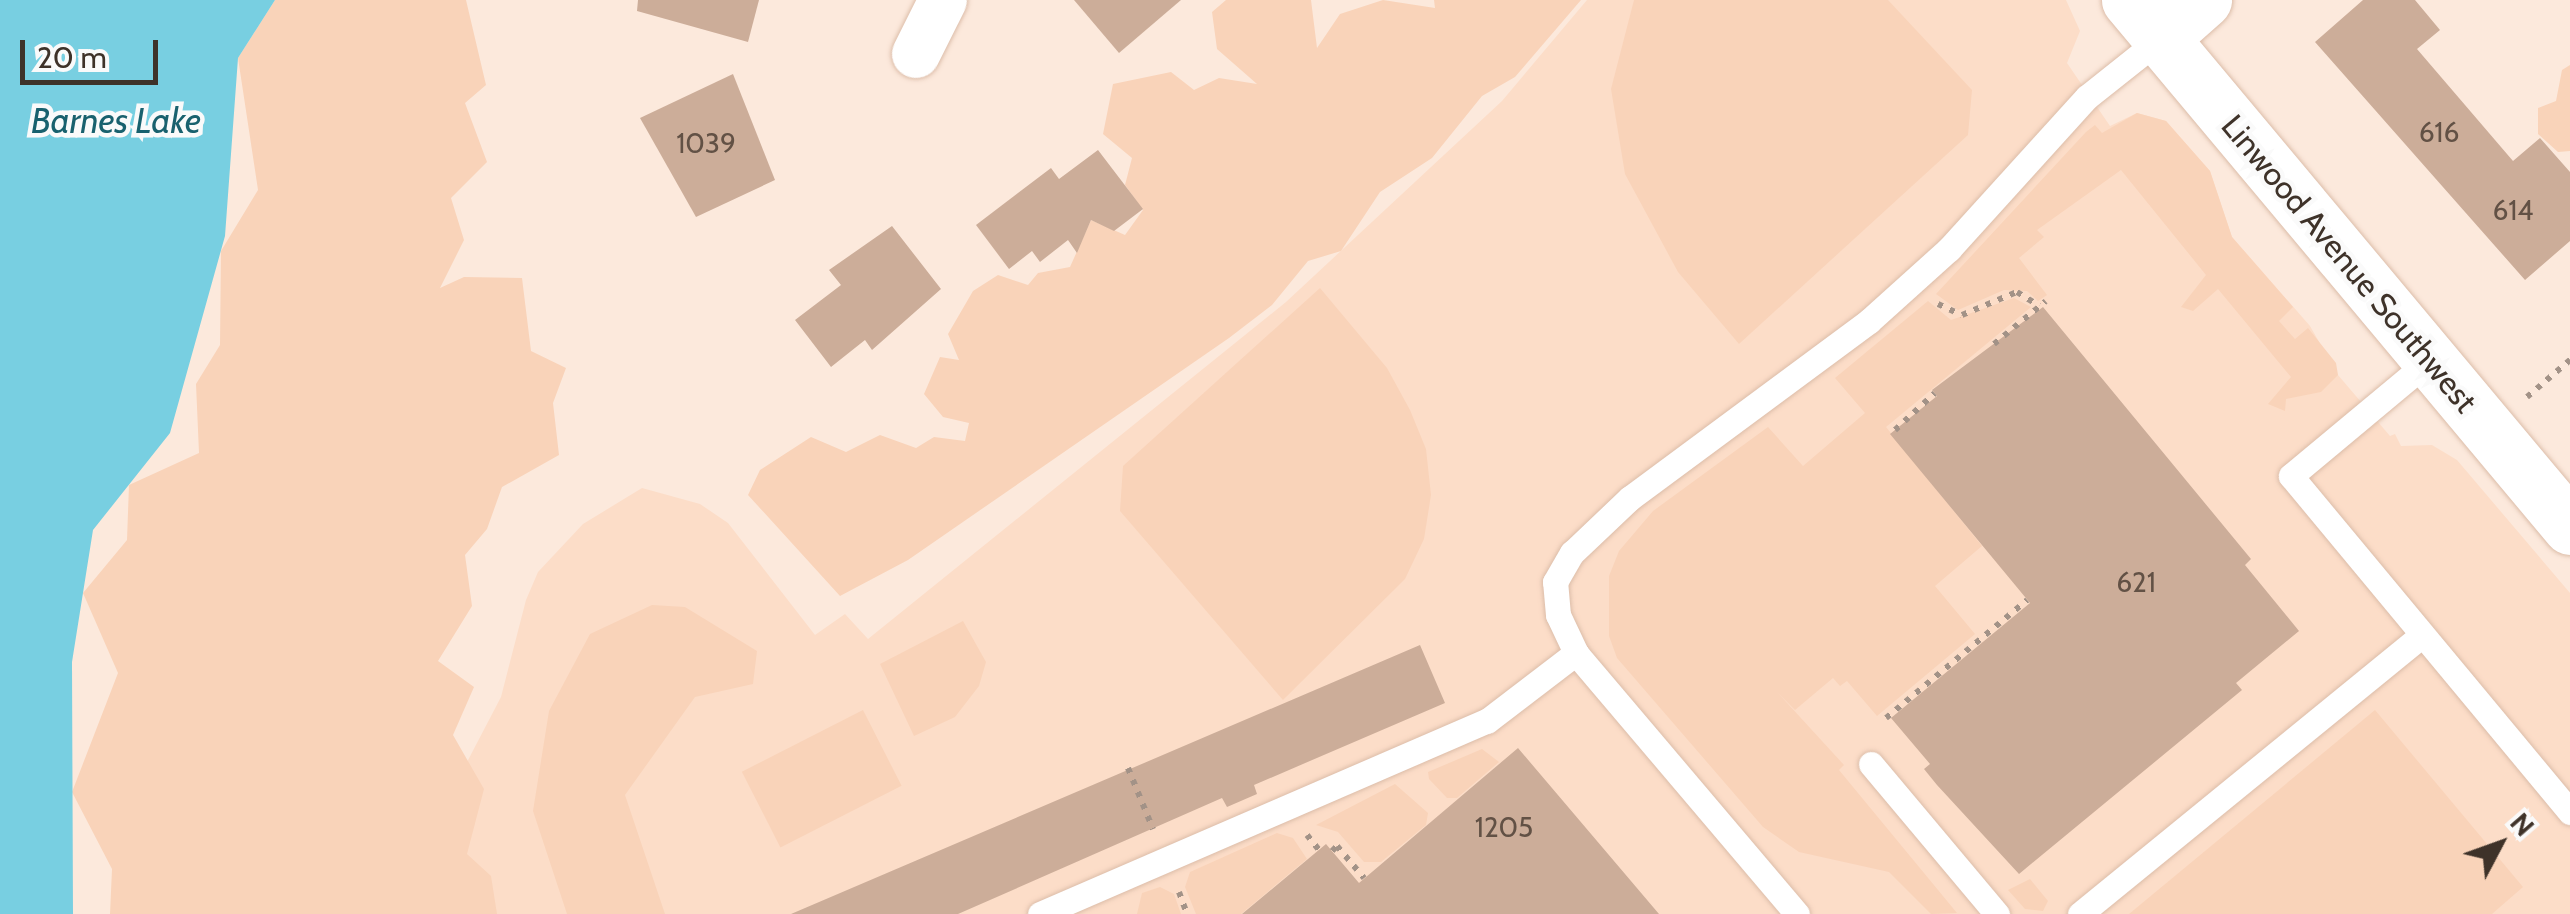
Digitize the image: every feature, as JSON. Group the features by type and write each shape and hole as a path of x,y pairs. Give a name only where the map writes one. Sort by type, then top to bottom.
{"street":[{"path":"916,54 943,0"},
{"path":"2145,19 2204,0"},
{"name":"Linwood Avenue Southwest","path":"2145,19 2570,528"}],"lane":[{"path":"1797,914 1576,653 1558,616 1555,582 1600,524 1869,321 1948,248 2088,97 2145,19"},
{"path":"2430,360 2290,476 2570,812"},
{"path":"2080,914 2421,636"},
{"path":"1040,914 1487,721 1576,653"},
{"path":"1872,764 1997,914"}],"path":[{"path":"1933,300 1953,315 2017,292 2043,304 1994,344"},
{"path":"2527,396 2570,360"},
{"path":"1895,430 1935,393"},
{"path":"1886,718 2028,600"},
{"path":"1128,768 1157,839"},
{"path":"1332,851 1338,846 1364,878"}],"shaded area":[{"path":"275,0 466,0 486,85 465,103 487,162 451,198 464,240 440,288 464,277 522,278 531,351 566,368 553,403 559,455 502,487 487,529 465,555 472,606 438,661 474,687 453,735 484,789 467,854 491,876 497,914 110,914 112,869 72,792 118,673 83,593 127,540 129,485 199,453 196,384 220,345 221,251 258,190 238,58"},
{"path":"1226,0 1311,0 1317,48 1340,14 1383,0 1435,8 1434,0 1581,0 1515,77 1482,96 1432,158 1380,192 1341,251 1308,261 1272,305 1229,338 908,560 840,596 748,495 760,470 811,437 846,452 880,435 916,448 934,437 965,441 969,423 943,417 924,394 940,357 959,360 948,334 973,291 998,275 1028,285 1038,273 1070,267 1091,220 1125,235 1143,210 1125,185 1132,158 1103,134 1113,84 1171,72 1194,90 1219,78 1257,84 1217,49 1212,12"},
{"path":"1587,0 2066,0 2080,31 2067,63 2110,126 2137,113 2166,121 2210,171 2232,237 2310,326 2338,375 2390,436 2395,434 2401,446 2432,445 2457,460 2570,593 2570,914 417,914 420,852 501,697 526,600 538,572 583,524 642,488 700,504 728,523 815,635 845,614 868,639 1286,302 1502,101"},
{"path":"1634,0 1888,0 1972,90 1968,135 1739,344 1678,272 1625,174 1611,89"},
{"path":"2570,65 2570,151 2558,152 2538,134 2538,108 2556,101 2562,70"},
{"path":"2137,113 2166,121 2210,171 2232,237 2293,307 2279,321 2295,339 2308,328 2336,363 2338,375 2321,392 2286,399 2285,411 2268,404 2291,377 2218,289 2193,311 2181,307 2206,275 2121,170 2037,230 2044,237 2019,258 2047,295 2038,301 2027,291 2004,290 1958,310 1936,294 2086,132 2095,125 2102,133"},
{"path":"1320,288 1387,368 1410,410 1426,449 1431,495 1424,539 1405,579 1283,700 1120,511 1123,466"},
{"path":"2014,298 2031,307 1886,427 1982,546 1935,586 1975,634 1877,716 1847,681 1840,686 1833,678 1795,710 1777,692 1844,765 1839,770 1957,913 1931,914 1889,872 1799,852 1763,827 1617,658 1609,636 1609,576 1619,551 1653,511 1768,427 1803,466 1865,413 1835,378 1928,301 1951,320"},
{"path":"652,605 685,607 757,651 753,684 695,697 625,795 665,914 567,914 533,811 549,711 590,634"},
{"path":"963,621 986,662 979,686 955,717 914,736 880,664"},
{"path":"863,710 902,786 780,847 742,772"},
{"path":"2375,710 2523,887 2492,914 2129,914"},
{"path":"1482,749 1499,762 1457,798 1447,798 1429,779 1428,772"},
{"path":"1395,784 1428,813 1426,825 1381,862 1364,862 1338,832 1316,825"},
{"path":"1277,833 1293,838 1307,859 1241,914 1196,914 1185,887 1190,872"},
{"path":"2030,879 2048,901 2043,911 2025,909 2008,890"},
{"path":"1160,887 1174,894 1181,914 1137,914 1142,893"}],"water":[{"name":"Barnes Lake","path":"0,0 275,0 238,58 225,236 170,433 93,530 72,662 73,914 0,914"}],"building":[{"path":"638,0 759,0 748,42 637,11"},
{"path":"1074,0 1181,0 1119,53"},
{"path":"2363,0 2415,0 2440,30 2417,49 2513,161 2540,138 2570,172 2570,241 2525,280 2315,42"},
{"path":"733,74 775,180 696,217 640,118"},
{"path":"1098,150 1143,209 1114,231 1091,220 1077,253 1068,240 1040,262 1032,251 1009,269 976,225 1051,168 1059,179"},
{"path":"892,226 941,289 872,350 865,340 831,367 795,320 841,285 829,270"},
{"path":"2043,307 2251,559 2245,565 2299,631 2236,683 2242,690 2019,874 1937,785 1924,769 1930,764 1891,718 2030,603 1890,434 1937,396 1932,390"},
{"path":"1420,645 1445,703 1254,785 1257,794 1227,807 1222,798 958,914 791,914"},
{"path":"1518,748 1659,914 1242,914 1326,844 1359,883"}]}
